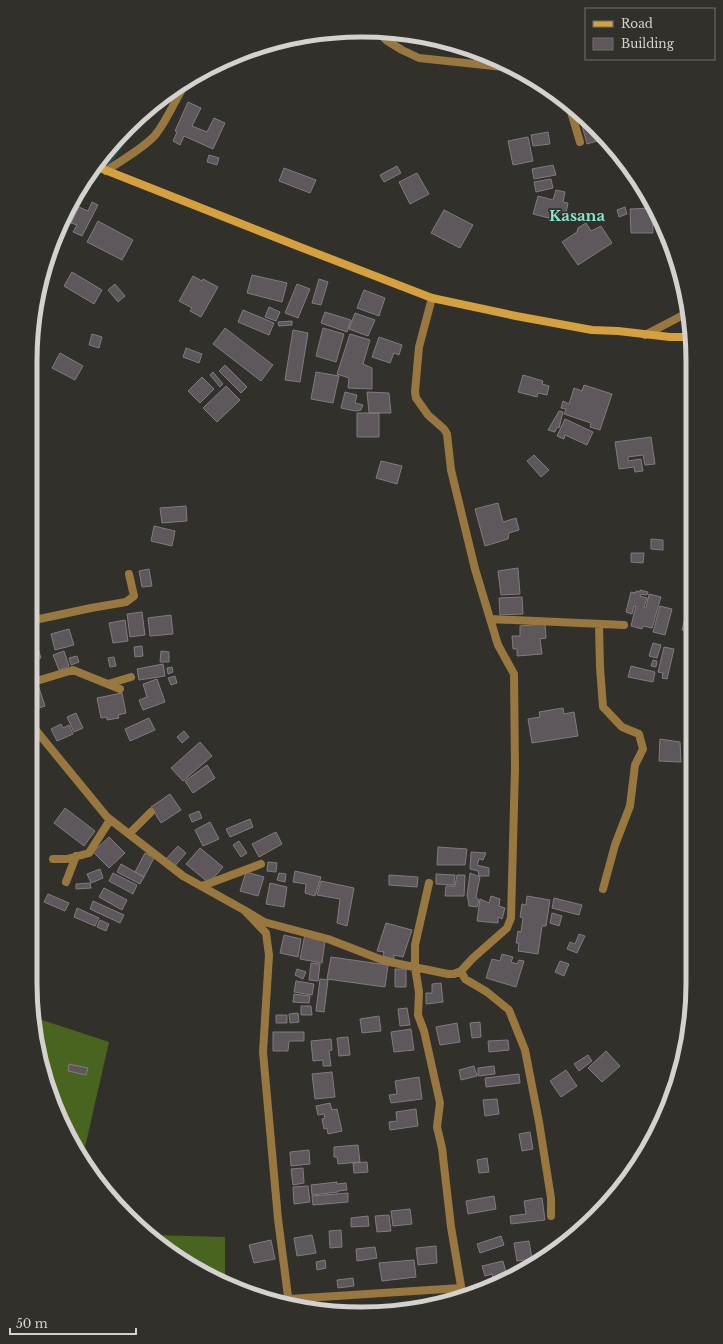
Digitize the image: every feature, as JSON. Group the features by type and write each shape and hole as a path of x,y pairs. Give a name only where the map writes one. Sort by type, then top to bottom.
{"main road":[{"path":"101,169 432,298 592,330 685,337"}],"street":[{"path":"384,38 402,50 419,58 496,66"},
{"path":"106,171 155,136 181,92"},
{"path":"572,115 580,142"},
{"path":"37,738 110,820 183,876 264,922 328,939 385,961 448,974 454,974 461,971 473,958 507,928 511,918 515,768 514,674 498,646 475,568 451,470 447,434 444,429 428,415 416,398 414,392 420,347 432,298"},
{"path":"645,335 682,315"},
{"path":"37,620 126,602 134,596 129,574"},
{"path":"490,619 624,625"},
{"path":"599,624 603,707 622,727 639,734 643,749 635,765 630,806 615,845 603,889"},
{"path":"37,681 73,670 120,689"},
{"path":"108,684 131,678"},
{"path":"129,834 151,812"},
{"path":"53,859 67,859 89,853 110,820"},
{"path":"66,882 76,856"},
{"path":"202,886 261,864"},
{"path":"296,1301 462,1290 451,1227 442,1148 437,1127 440,1102 424,1031 418,1014 419,992 415,967 415,945 429,883"},
{"path":"244,910 266,933 269,955 263,1052 278,1219 289,1299"},
{"path":"461,971 465,979 487,992 509,1010 526,1050 551,1198 551,1216"}],"green space":[{"path":"39,1019 109,1042 84,1151 70,1126 54,1087 43,1046"},
{"path":"158,1235 225,1237 225,1277 199,1264"}],"water":[{"path":"133,131 106,171 101,169"}],"building":[{"path":"188,102 201,108 192,126 207,132 214,118 225,123 213,149 184,136 180,145 173,141 177,132 175,131"},
{"path":"581,124 599,141 587,144"},
{"path":"548,132 550,144 533,146 531,135"},
{"path":"528,137 533,161 513,165 508,141"},
{"path":"209,155 219,158 217,165 207,162"},
{"path":"553,165 556,175 534,179 532,169"},
{"path":"397,166 401,173 384,182 380,175"},
{"path":"284,168 316,180 310,193 279,181"},
{"path":"417,173 429,194 410,204 399,182"},
{"path":"551,179 553,188 536,192 534,182"},
{"path":"556,190 565,192 563,202 568,203 566,213 559,212 557,220 533,214 538,196 553,200"},
{"path":"92,202 98,205 82,236 73,232 77,225 71,223 79,207 88,211"},
{"path":"625,207 627,214 619,217 617,210"},
{"path":"648,208 652,217 653,233 631,233 630,209"},
{"path":"444,210 473,225 460,248 431,233"},
{"path":"98,221 133,240 122,260 87,242"},
{"path":"586,223 591,231 601,226 612,243 578,265 562,242 577,232 578,228"},
{"path":"72,272 102,290 94,304 64,286"},
{"path":"252,275 287,283 282,302 247,293"},
{"path":"193,276 202,281 203,279 218,287 201,317 190,311 192,308 179,301"},
{"path":"319,279 328,282 321,305 312,303"},
{"path":"115,284 125,296 118,302 108,290"},
{"path":"297,284 310,289 298,318 285,313"},
{"path":"364,290 385,298 379,316 357,308"},
{"path":"269,307 280,312 276,321 265,317"},
{"path":"243,310 274,323 269,335 238,322"},
{"path":"325,312 351,320 347,332 321,323"},
{"path":"355,313 375,320 368,336 349,329"},
{"path":"292,321 292,325 279,326 278,322"},
{"path":"225,328 273,365 261,381 213,344"},
{"path":"323,328 344,334 336,362 316,356"},
{"path":"293,330 308,333 300,382 285,380"},
{"path":"92,334 102,337 99,348 89,345"},
{"path":"350,334 370,340 363,364 372,368 372,389 348,388 349,378 337,374"},
{"path":"379,337 402,345 399,355 394,353 390,363 372,357"},
{"path":"186,348 202,354 199,363 183,357"},
{"path":"60,353 83,366 75,380 52,368"},
{"path":"225,365 247,387 241,393 219,371"},
{"path":"213,372 223,384 220,387 210,375"},
{"path":"316,372 339,376 333,403 311,399"},
{"path":"523,375 543,381 542,384 549,386 547,395 538,393 537,397 518,392"},
{"path":"202,377 214,389 200,403 188,391"},
{"path":"584,385 612,394 600,430 590,427 591,423 564,414 566,409 561,408 563,401 569,404 574,388 582,391"},
{"path":"226,386 240,400 217,422 203,408"},
{"path":"345,392 357,395 355,403 363,405 361,410 355,411 341,408"},
{"path":"367,392 389,393 391,413 369,413"},
{"path":"559,411 563,412 559,428 557,427 555,432 548,430"},
{"path":"357,413 379,413 379,437 357,437"},
{"path":"565,419 593,432 587,445 565,435 564,439 557,436"},
{"path":"651,437 655,464 645,465 643,455 628,457 628,461 641,459 643,471 635,472 634,467 619,469 615,442"},
{"path":"534,455 549,470 541,477 527,461"},
{"path":"381,461 402,466 397,484 376,478"},
{"path":"498,503 503,522 516,518 519,530 509,533 508,539 485,546 475,509"},
{"path":"186,506 187,521 162,523 160,508"},
{"path":"154,526 175,531 172,546 151,541"},
{"path":"651,539 663,540 663,550 651,549"},
{"path":"631,553 644,553 643,563 631,562"},
{"path":"518,568 520,594 501,595 498,571"},
{"path":"149,569 152,586 142,587 139,571"},
{"path":"640,590 648,592 647,595 641,594 640,596 647,598 644,607 646,608 649,594 661,597 652,628 643,626 642,629 631,626 636,606 634,606 632,614 626,612 631,592 636,593 636,591 640,592"},
{"path":"522,597 523,614 500,615 499,598"},
{"path":"660,606 672,609 665,635 653,632"},
{"path":"142,612 145,635 130,637 127,614"},
{"path":"686,614 686,631 682,630"},
{"path":"171,615 173,634 150,636 148,618"},
{"path":"125,620 128,641 113,643 109,623"},
{"path":"545,624 546,638 540,639 542,654 517,656 517,649 513,649 512,636 520,636 520,626"},
{"path":"69,629 74,645 55,650 51,634"},
{"path":"653,643 661,645 657,658 649,656"},
{"path":"37,645 41,658 37,659"},
{"path":"142,646 143,656 135,657 134,647"},
{"path":"664,647 674,649 667,679 662,678 663,673 658,672"},
{"path":"64,651 69,666 59,670 53,655"},
{"path":"161,651 169,652 169,662 160,662"},
{"path":"77,656 79,662 71,665 69,658"},
{"path":"114,657 116,666 110,667 108,658"},
{"path":"653,660 657,661 656,667 651,666"},
{"path":"163,664 165,676 139,680 137,669"},
{"path":"631,666 655,672 653,682 628,677"},
{"path":"172,667 173,672 168,674 167,668"},
{"path":"175,676 177,683 171,685 168,678"},
{"path":"157,679 165,702 143,710 139,700 147,697 143,684"},
{"path":"37,685 45,706 37,709"},
{"path":"122,693 126,713 118,715 119,718 107,720 107,717 101,718 97,698"},
{"path":"563,708 564,714 574,712 578,736 532,743 528,719 540,717 539,712"},
{"path":"76,713 83,728 74,732 67,717"},
{"path":"149,718 155,730 130,741 125,729"},
{"path":"61,724 63,728 69,725 73,734 57,741 51,729"},
{"path":"184,731 189,737 182,743 177,737"},
{"path":"660,739 680,742 681,762 659,761"},
{"path":"200,742 212,756 183,781 171,768"},
{"path":"207,765 215,778 193,793 185,781"},
{"path":"170,794 181,810 161,823 151,807"},
{"path":"65,808 95,831 84,846 54,823"},
{"path":"199,811 202,818 192,822 189,815"},
{"path":"250,819 253,827 230,837 226,829"},
{"path":"210,822 219,839 203,846 195,830"},
{"path":"276,832 282,844 259,857 252,844"},
{"path":"109,837 125,853 109,868 93,852"},
{"path":"239,841 247,853 241,857 233,845"},
{"path":"178,846 186,853 174,867 165,860"},
{"path":"438,847 467,849 465,865 437,865"},
{"path":"200,848 223,867 209,883 186,864"},
{"path":"471,852 486,853 483,860 479,859 477,865 489,868 489,876 479,876 478,871 470,869"},
{"path":"145,853 154,858 144,877 135,872"},
{"path":"268,862 277,863 276,872 267,871"},
{"path":"121,864 144,877 140,884 117,872"},
{"path":"100,869 103,878 91,883 87,874"},
{"path":"295,871 321,877 315,896 305,893 306,884 293,882"},
{"path":"246,872 264,877 258,896 240,891"},
{"path":"113,873 137,885 133,894 109,881"},
{"path":"279,873 286,874 285,882 277,880"},
{"path":"470,873 480,877 476,897 479,900 477,907 469,906 467,896"},
{"path":"436,874 455,875 454,885 436,884"},
{"path":"389,875 418,877 417,887 389,885"},
{"path":"457,875 465,875 464,896 445,896 446,886 455,886"},
{"path":"321,881 354,888 347,926 337,923 340,899 317,895"},
{"path":"90,883 91,888 76,889 76,884"},
{"path":"270,883 287,887 284,907 266,904"},
{"path":"104,888 127,900 122,910 99,897"},
{"path":"48,894 69,903 65,911 44,902"},
{"path":"491,896 500,899 499,906 505,908 502,919 498,917 498,923 477,921 480,899 489,903"},
{"path":"527,896 550,900 546,926 542,926 538,954 518,951 519,943 516,943 518,931 521,932 523,918 520,917 522,904 526,905"},
{"path":"554,898 582,905 579,915 552,908"},
{"path":"93,901 124,915 120,923 90,909"},
{"path":"77,908 99,918 95,926 74,917"},
{"path":"552,913 562,916 559,926 550,923"},
{"path":"100,920 109,924 106,931 97,927"},
{"path":"386,923 412,930 403,957 394,955 394,959 383,956 384,952 377,951"},
{"path":"305,934 314,935 313,939 325,941 322,963 300,959"},
{"path":"579,934 585,936 577,953 567,949 570,942 575,944"},
{"path":"284,935 301,939 298,957 280,953"},
{"path":"502,954 513,957 511,962 517,964 519,960 524,961 516,987 486,978 492,959 500,961"},
{"path":"331,957 388,965 385,987 327,979"},
{"path":"560,961 569,964 564,976 555,972"},
{"path":"311,963 320,964 318,981 309,980"},
{"path":"297,969 306,972 303,979 295,975"},
{"path":"395,969 406,969 406,987 395,987"},
{"path":"320,979 328,980 324,1012 316,1011"},
{"path":"296,981 314,984 312,995 294,992"},
{"path":"441,983 443,1002 426,1004 426,993 432,993 432,984"},
{"path":"294,994 310,996 309,1003 293,1002"},
{"path":"301,1006 311,1006 312,1015 301,1015"},
{"path":"407,1008 410,1025 400,1026 398,1009"},
{"path":"298,1013 299,1022 290,1023 289,1014"},
{"path":"276,1015 287,1015 287,1023 276,1023"},
{"path":"379,1016 381,1031 362,1033 360,1019"},
{"path":"480,1022 481,1037 472,1038 470,1023"},
{"path":"457,1023 460,1042 440,1045 436,1027"},
{"path":"411,1029 414,1050 394,1052 391,1032"},
{"path":"273,1032 304,1032 304,1041 289,1041 288,1051 273,1051"},
{"path":"348,1037 350,1055 339,1056 337,1038"},
{"path":"331,1039 332,1050 329,1051 331,1066 323,1066 323,1060 313,1061 311,1041"},
{"path":"508,1040 509,1050 489,1052 488,1041"},
{"path":"606,1051 620,1066 602,1082 588,1068"},
{"path":"588,1055 592,1061 579,1071 574,1064"},
{"path":"69,1064 88,1068 86,1075 68,1071"},
{"path":"474,1066 477,1076 461,1080 459,1070"},
{"path":"494,1066 495,1074 478,1076 478,1068"},
{"path":"566,1070 577,1086 561,1097 550,1081"},
{"path":"332,1072 335,1097 315,1099 312,1074"},
{"path":"519,1074 520,1083 486,1087 485,1078"},
{"path":"419,1077 422,1099 391,1103 389,1095 397,1094 395,1081"},
{"path":"497,1099 499,1114 485,1116 483,1100"},
{"path":"330,1103 332,1110 337,1109 342,1131 328,1134 327,1128 324,1129 322,1119 325,1118 324,1114 318,1115 316,1106"},
{"path":"416,1109 418,1126 390,1130 389,1122 397,1121 396,1112"},
{"path":"530,1132 533,1149 522,1151 519,1134"},
{"path":"358,1145 360,1162 338,1164 337,1157 334,1157 334,1147"},
{"path":"309,1150 310,1164 291,1166 290,1152"},
{"path":"487,1158 489,1172 479,1173 477,1160"},
{"path":"367,1162 368,1172 354,1173 353,1163"},
{"path":"303,1168 304,1183 293,1185 291,1169"},
{"path":"337,1182 337,1184 346,1183 347,1190 312,1195 311,1185"},
{"path":"308,1186 310,1202 294,1204 293,1187"},
{"path":"348,1193 348,1202 313,1205 312,1196"},
{"path":"494,1196 496,1209 468,1214 466,1201"},
{"path":"542,1198 545,1220 511,1224 510,1216 526,1214 524,1201"},
{"path":"410,1209 412,1224 393,1226 391,1211"},
{"path":"389,1215 391,1231 377,1232 375,1216"},
{"path":"368,1216 369,1226 351,1227 351,1218"},
{"path":"341,1230 342,1247 330,1248 329,1231"},
{"path":"312,1235 316,1253 297,1256 294,1238"},
{"path":"501,1236 504,1245 480,1253 477,1244"},
{"path":"271,1240 275,1259 254,1263 249,1245"},
{"path":"529,1241 532,1259 517,1261 514,1243"},
{"path":"436,1246 437,1263 418,1265 416,1248"},
{"path":"375,1247 377,1258 357,1261 356,1249"},
{"path":"325,1260 326,1268 317,1270 316,1262"},
{"path":"414,1260 416,1277 382,1281 379,1263"},
{"path":"503,1261 506,1273 493,1279 492,1274 485,1276 482,1266"},
{"path":"528,1262 520,1266 520,1263"},
{"path":"353,1278 354,1286 338,1288 337,1280"}],"district":[{"name":"Kasana","path":"577,216"}]}
